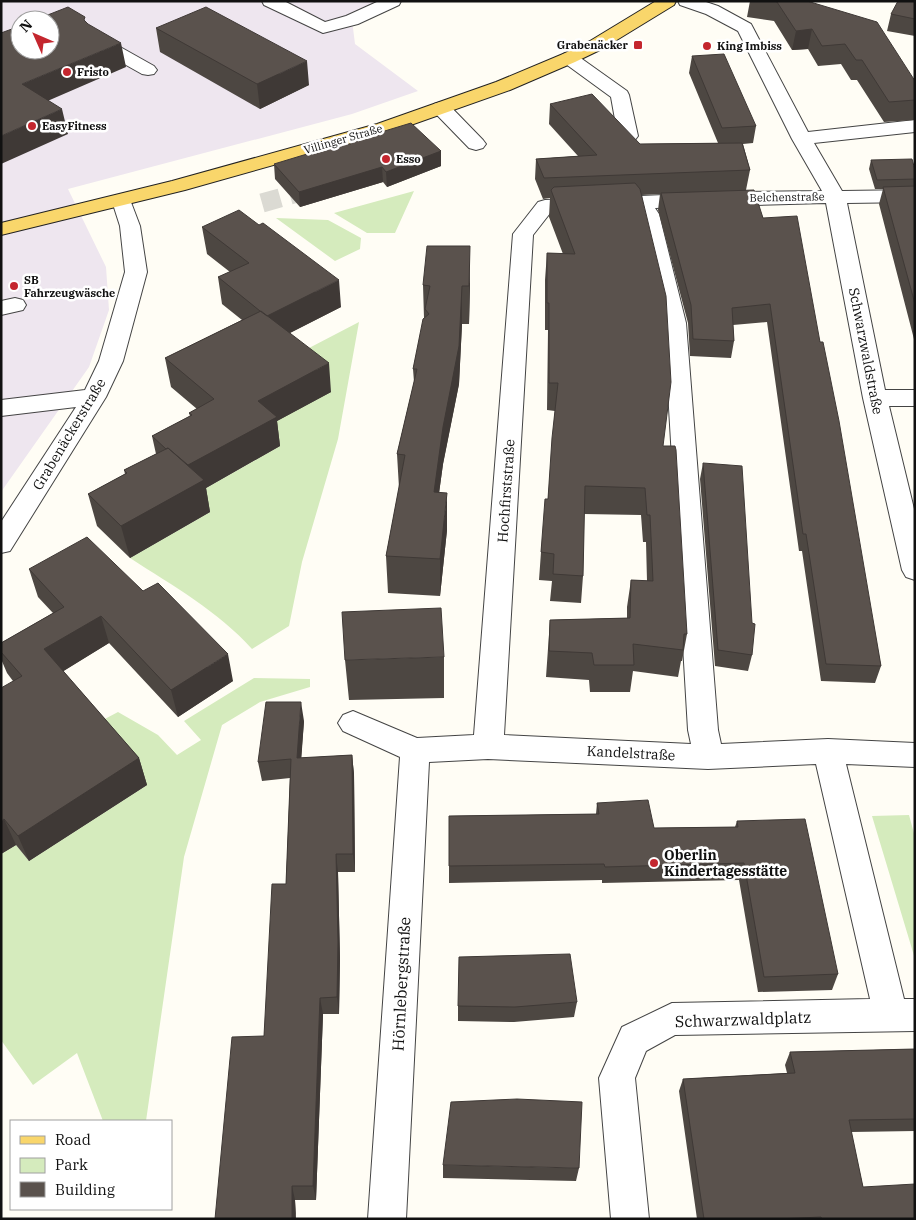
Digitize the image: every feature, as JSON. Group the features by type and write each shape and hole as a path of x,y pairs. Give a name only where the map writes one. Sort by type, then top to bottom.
{"main road":[{"name":"Villinger Straße","path":"1,229 233,175 340,147 384,128 503,86 569,58 668,1"}],"street":[{"path":"270,1 323,28 352,20 393,1"},
{"name":"Schwarzwaldstraße","path":"686,1 712,10 745,28 802,139 835,196 875,398 915,570"},
{"path":"100,42 148,70"},
{"path":"569,58 620,95 628,136"},
{"path":"441,108 476,144"},
{"path":"802,139 915,126"},
{"name":"Belchenstraße","path":"523,234 546,206 835,196 915,196"},
{"name":"Grabenäckerstraße","path":"1,544 94,397 111,360 136,272 130,226 122,201"},
{"path":"640,202 650,214 675,323 703,730 708,757"},
{"name":"Hochfirststraße","path":"488,747 523,234"},
{"path":"5,413 94,397"},
{"path":"875,398 915,398"},
{"name":"Kandelstraße","path":"354,723 415,750 488,747 708,757 828,751 915,755"},
{"name":"Hörnlebergstraße","path":"387,1219 415,750"},
{"name":"Schwarzwaldplatz","path":"630,1219 617,1078 634,1039 672,1018 903,1015 828,751"}],"shaded area":[{"path":"1,1 393,1 352,20 355,44 418,91 352,114 68,189 106,267 109,310 89,367 1,492"}],"green space":[{"path":"414,191 395,233 367,233 334,213"},
{"path":"276,218 328,220 361,238 360,249 335,261"},
{"path":"359,322 338,439 302,562 289,626 252,649 239,635 210,611 130,558 210,512 192,496 280,446 263,372"},
{"path":"254,678 310,679 310,687 260,702 222,725 184,857 146,1120 103,1120 77,1053 33,1085 1,1040 1,854 16,845 29,861 147,785 46,750 118,712 158,735 177,755 201,740 184,721"},
{"path":"909,815 915,837 915,959 872,816"}],"building":[{"path":"775,1 807,1 877,22 915,81 915,100 889,102 862,60 856,60 845,44 822,46 812,29 796,31"},
{"path":"898,1 915,1 915,19 891,14"},
{"path":"68,7 85,17 84,20 88,24 121,43 22,84 62,109 1,136 1,33 10,30 10,60 60,60 60,10"},
{"path":"206,7 307,61 257,84 156,28"},
{"path":"724,54 756,126 722,128 692,56"},
{"path":"592,94 640,144 742,143 750,170 544,178 536,159 597,155 550,104"},
{"path":"411,123 441,151 386,172 382,167 299,192 274,164 340,144 351,144 355,140"},
{"path":"912,159 915,179 877,180 871,160"},
{"path":"635,183 640,189 666,296 671,382 663,446 675,446 676,450 687,634 684,634 683,650 633,644 634,665 594,665 592,653 549,651 550,620 630,618 631,580 653,581 650,515 647,515 645,488 585,486 583,576 553,574 554,554 541,552 545,499 548,499 558,383 549,383 547,253 575,254 551,190 554,187"},
{"path":"915,186 915,304 883,187"},
{"path":"754,190 763,218 797,216 820,342 823,342 839,421 881,666 826,664 806,534 803,534 770,304 732,308 734,341 693,339 691,305 661,193"},
{"path":"239,210 259,225 263,223 339,280 267,316 218,277 249,263 202,227"},
{"path":"427,246 470,246 469,286 462,286 459,346 443,427 434,492 447,493 440,559 386,556 405,455 397,454 417,369 413,369 423,319 429,314 425,309 430,286 423,285"},
{"path":"261,311 329,363 258,401 277,417 188,465 152,436 192,415 189,413 214,399 165,358"},
{"path":"168,448 204,480 121,526 88,494 127,473 124,470"},
{"path":"703,463 742,466 752,623 755,624 752,655 718,650"},
{"path":"87,537 143,591 158,583 228,654 171,690 101,616 44,649 139,758 18,836 4,819 1,821 1,688 22,676 1,652 1,643 64,607 29,569"},
{"path":"441,608 444,657 345,660 342,612"},
{"path":"266,702 301,702 297,758 352,755 353,854 336,854 337,997 320,998 313,1186 292,1186 292,1219 215,1219 232,1037 264,1036 272,884 286,884 291,759 258,762"},
{"path":"648,800 654,828 738,827 737,821 805,819 838,974 764,977 744,863 605,867 604,864 449,866 449,816 599,814 597,803"},
{"path":"570,954 577,1002 515,1007 458,1006 459,957"},
{"path":"915,1049 915,1119 849,1120 863,1187 915,1184 915,1219 822,1219 821,1217 704,1219 683,1079 795,1073 790,1052"},
{"path":"517,1099 582,1102 579,1168 443,1165 451,1102"}],"tunnel":[{"path":"262,203 325,185"}],"place":[{"name":"Grabenäcker","path":"638,45"},
{"name":"King Imbiss","path":"707,46"},
{"name":"Fristo","path":"67,72"},
{"name":"EasyFitness","path":"32,126"},
{"name":"Esso","path":"386,159"},
{"name":"SB Fahrzeugwäsche","path":"14,286"},
{"name":"Oberlin Kindertagesstätte","path":"654,863"}]}
